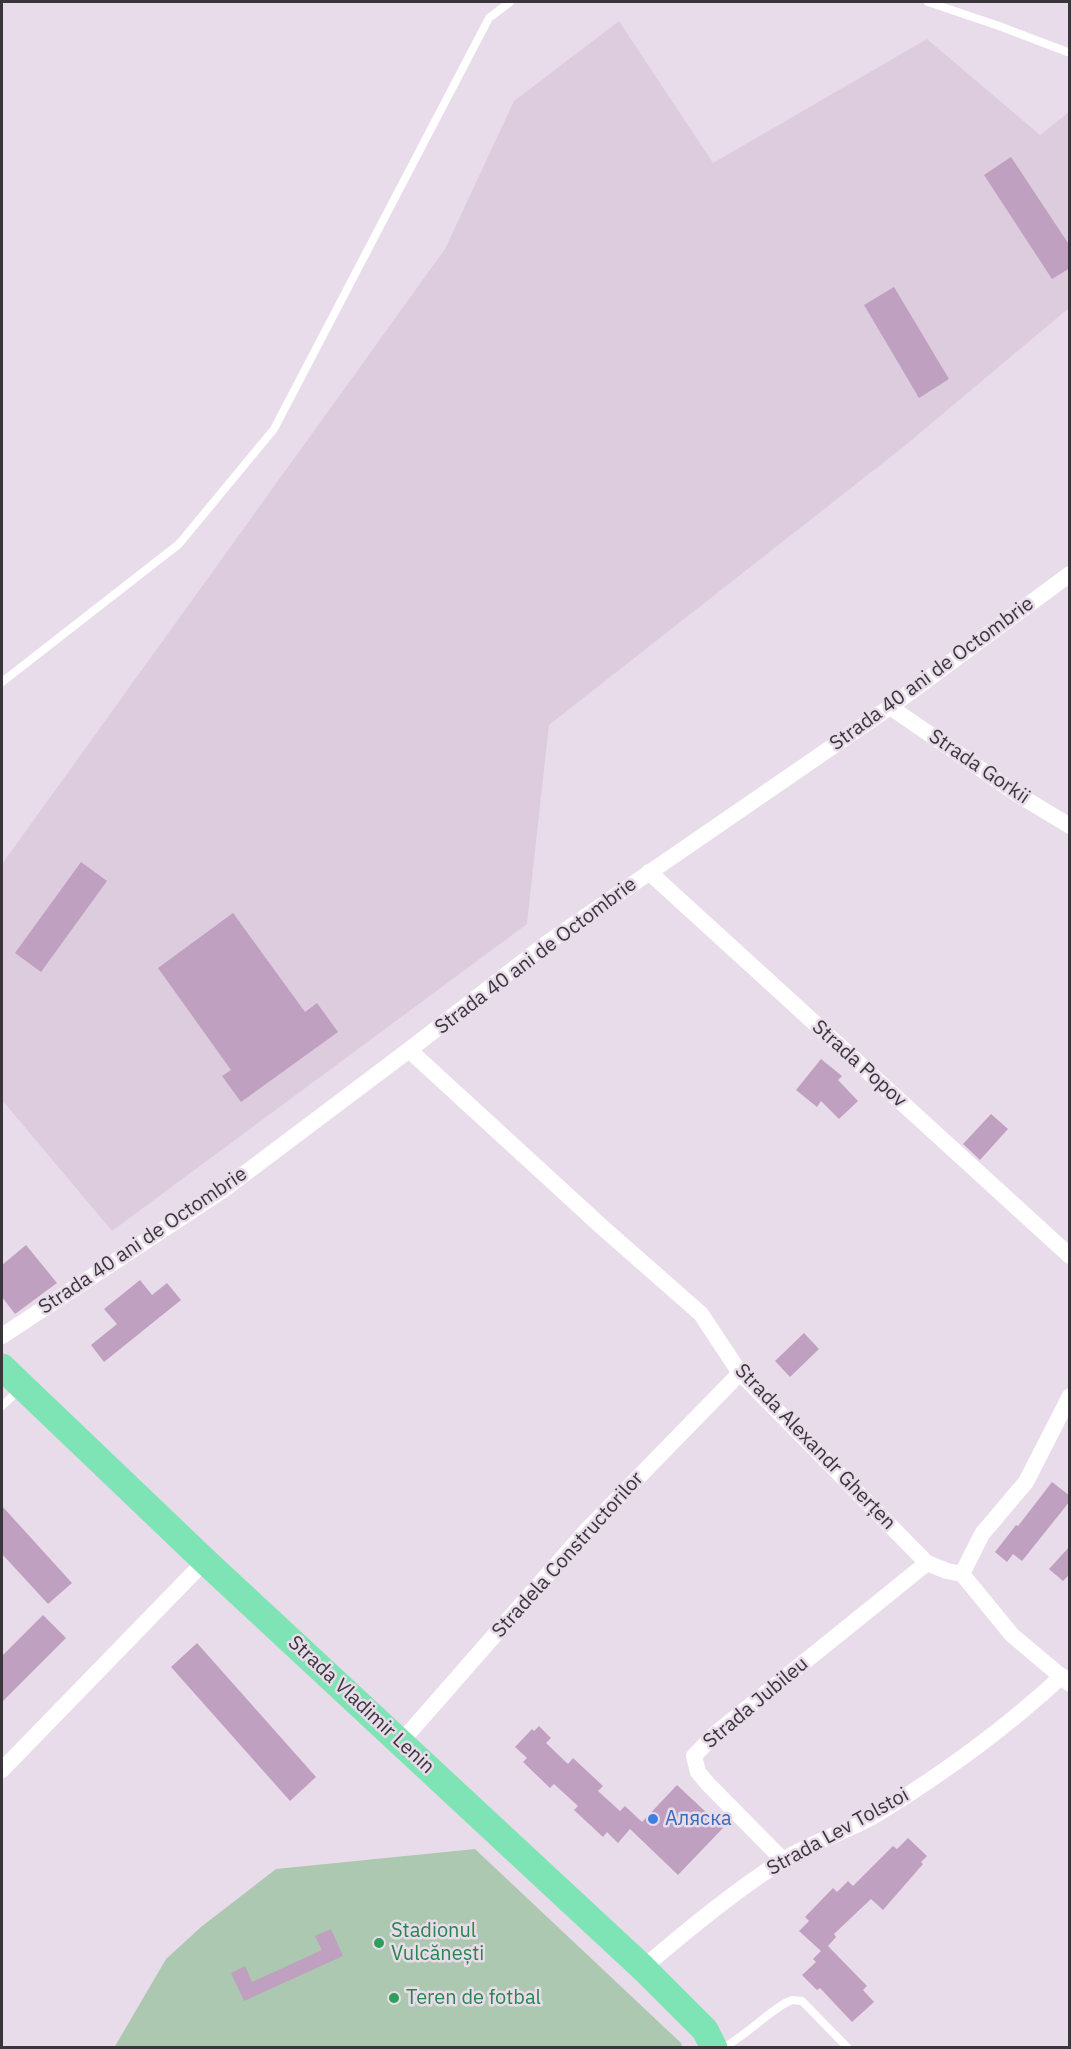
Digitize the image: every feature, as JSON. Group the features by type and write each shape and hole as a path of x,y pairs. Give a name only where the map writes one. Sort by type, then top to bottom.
{"main road":[{"name":"Strada Vladimir Lenin","path":"2,1367 205,1561 643,1968 705,2030 714,2048"}],"street":[{"name":"Strada 40 ani de Octombrie","path":"2,1336 223,1190 547,943 890,707 1070,574"},
{"name":"Strada Gorkii","path":"890,707 1017,794 1070,826"},
{"name":"Strada Popov","path":"649,872 1070,1256"},
{"name":"Strada Alexandr Gherțen","path":"409,1050 602,1227 701,1314 740,1373 927,1563 962,1574"},
{"name":"Stradela Constructorilor","path":"401,1742 585,1532 740,1373"},
{"path":"1066,1680 1012,1635 962,1574 982,1534 1026,1482 1070,1396"},
{"path":"2,1770 205,1561"},
{"name":"Strada Jubileu","path":"783,1860 708,1784 698,1772 694,1756 715,1734 927,1563"},
{"name":"Strada Lev Tolstoi","path":"643,1968 697,1921 783,1860 878,1814 982,1744 1066,1680"}],"lane":[{"path":"2,682 179,544 274,429 489,18 510,2"},
{"path":"928,2 1070,53"},
{"path":"2,1406 22,1388"},
{"path":"722,2048 742,2036 783,2004 793,2000 802,2001 848,2048"}],"shaded area":[{"path":"619,21 713,163 927,39 1040,135 1069,112 1069,308 902,448 549,725 527,924 112,1231 2,1100 2,864 445,249 514,101"}],"green space":[{"name":"Stadionul Vulcănești","path":"475,1849 681,2043 682,2047 114,2048 166,1959 201,1927 276,1869"}],"building":[{"path":"1011,157 1070,246 1070,268 1052,279 984,175"},
{"path":"894,287 949,379 919,398 864,305"},
{"path":"81,862 107,881 41,972 15,953"},
{"path":"233,913 305,1012 317,1003 338,1032 241,1102 222,1076 231,1070 158,968"},
{"path":"821,1059 842,1076 838,1080 858,1101 839,1119 821,1101 817,1107 796,1090"},
{"path":"991,1114 1008,1129 980,1160 963,1144"},
{"path":"26,1245 57,1283 15,1314 2,1297 2,1265"},
{"path":"140,1280 152,1295 167,1283 181,1300 104,1362 91,1345 117,1324 104,1309"},
{"path":"804,1333 819,1349 790,1377 775,1361"},
{"path":"1052,1482 1070,1496 1070,1501 1022,1561 1013,1554 1007,1562 995,1552"},
{"path":"2,1506 72,1583 48,1604 2,1554"},
{"path":"1070,1546 1070,1574 1063,1581 1049,1569"},
{"path":"43,1615 66,1638 2,1702 2,1656"},
{"path":"197,1643 316,1777 290,1801 171,1667"},
{"path":"539,1726 551,1738 546,1743 568,1764 573,1758 603,1786 598,1791 620,1811 625,1806 642,1822 677,1785 723,1828 678,1875 630,1829 618,1843 607,1832 603,1837 574,1810 578,1806 554,1784 550,1788 523,1762 527,1758 515,1747 532,1729 534,1731"},
{"path":"908,1838 927,1856 921,1862 923,1864 883,1910 871,1899 834,1934 836,1937 828,1946 867,1986 863,1990 874,2002 852,2022 820,1988 817,1990 802,1975 816,1962 813,1959 821,1951 799,1931 809,1921 805,1917 833,1888 837,1892 848,1881 853,1886 893,1846 897,1849"},
{"path":"331,1929 343,1956 244,2001 231,1973 245,1966 252,1982 322,1950 315,1936"}],"place":[{"name":"Аляска","path":"653,1819"},
{"name":"Stadionul Vulcănești","path":"379,1943"},
{"name":"Teren de fotbal","path":"394,1998"}]}
